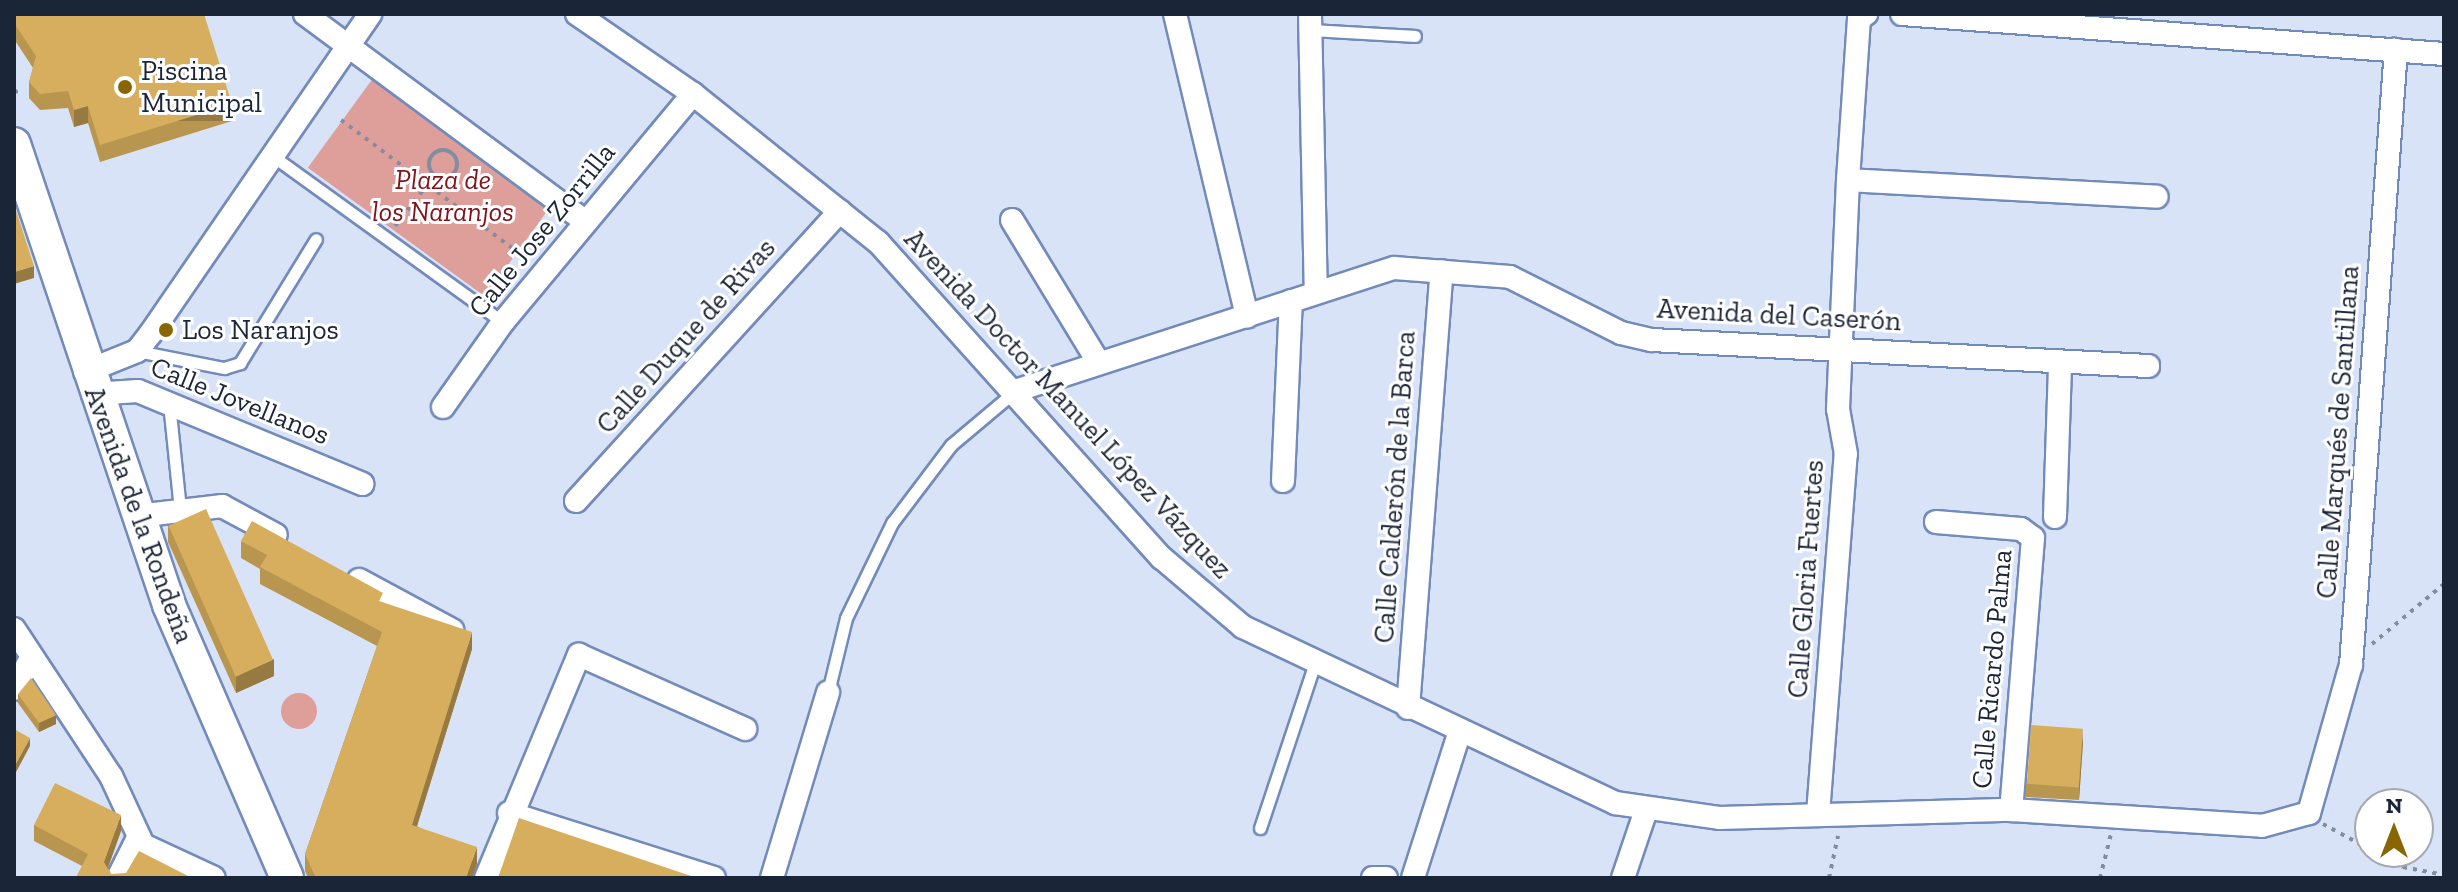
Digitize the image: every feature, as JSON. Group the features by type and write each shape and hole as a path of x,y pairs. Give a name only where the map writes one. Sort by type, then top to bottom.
{"street":[{"path":"305,14 585,221"},
{"path":"89,383 137,351 370,14"},
{"name":"Avenida Doctor Manuel López Vázquez","path":"577,14 693,94 840,211 1015,391 1205,599 1243,627 1408,708 1645,813 1829,814 2011,810 2262,826 2309,813"},
{"path":"1175,14 1247,317"},
{"path":"1902,14 2444,54"},
{"name":"Calle Gloria Fuertes","path":"1829,814 1846,454 1840,348 1848,180 1863,16"},
{"path":"1311,22 1316,292"},
{"name":"Calle Marqués de Santillana","path":"2309,813 2334,745 2351,665 2396,50"},
{"name":"Calle Jose Zorrilla","path":"443,407 503,322 693,94"},
{"name":"Avenida de la Rondeña","path":"14,144 89,383 137,516 287,878"},
{"path":"1848,180 2157,197"},
{"name":"Calle Duque de Rivas","path":"576,501 840,211"},
{"path":"1012,220 1099,363"},
{"name":"Avenida del Caserón","path":"1015,391 1247,317 1365,272 1442,271 1534,284 1621,333 1652,340 2148,366"},
{"name":"Calle Calderón de la Barca","path":"1408,708 1442,271"},
{"path":"1283,481 1291,301"},
{"path":"2055,517 2060,363"},
{"name":"Calle Jovellanos","path":"89,383 129,388 362,484"},
{"path":"137,516 222,506 304,550"},
{"name":"Calle Ricardo Palma","path":"1936,522 2021,529 2033,538 2011,810"},
{"path":"331,565 453,631"},
{"path":"14,629 30,660 111,776 138,838 214,878"},
{"path":"486,878 509,813 579,655 745,729"},
{"path":"14,689 30,660"},
{"path":"772,878 828,692"},
{"path":"1413,878 1460,731"},
{"path":"509,813 714,878"},
{"path":"1623,878 1645,813"},
{"path":"118,878 138,838"},
{"path":"1373,878 1386,878"}],"lane":[{"path":"1311,22 1415,36"},
{"path":"274,157 503,322"},
{"path":"137,351 224,368 240,363 316,239"},
{"path":"828,692 846,618 892,523 951,445 1015,391"},
{"path":"169,403 180,509"},
{"path":"1260,828 1315,663"}],"path":[{"path":"341,120 544,271"},
{"path":"387,238 435,175 456,170 452,153 430,158 435,175"},
{"path":"2351,665 2444,584"},
{"path":"2309,813 2345,841 2403,867 2444,875"},
{"path":"1829,814 1829,878"},
{"path":"2100,878 2115,819"}],"green space":[{"name":"Plaza de los Naranjos","path":"376,74 553,203 485,297 308,168"},
{"path":"299,693 312,698 317,711 312,724 299,729 286,724 281,711 286,698"}],"building":[{"name":"Piscina Municipal","path":"14,14 204,14 232,104 100,145 88,106 74,110 68,91 40,94 29,82 36,56 14,23"},
{"path":"14,204 34,266 14,272"},
{"path":"206,509 273,660 236,676 169,526"},
{"path":"252,521 383,593 379,601 472,632 412,825 477,847 466,878 316,878 305,854 382,632 260,567 267,555 241,541"},
{"path":"31,678 56,715 39,723 18,694"},
{"path":"2031,725 2083,729 2079,787 2027,784"},
{"path":"14,729 30,738 14,767"},
{"path":"55,783 121,815 104,862 111,874 126,873 139,851 192,878 76,878 88,854 34,825"},
{"path":"519,818 697,878 498,878"}],"place":[{"name":"Piscina Municipal","path":"125,87"},
{"name":"Los Naranjos","path":"166,330"}]}
